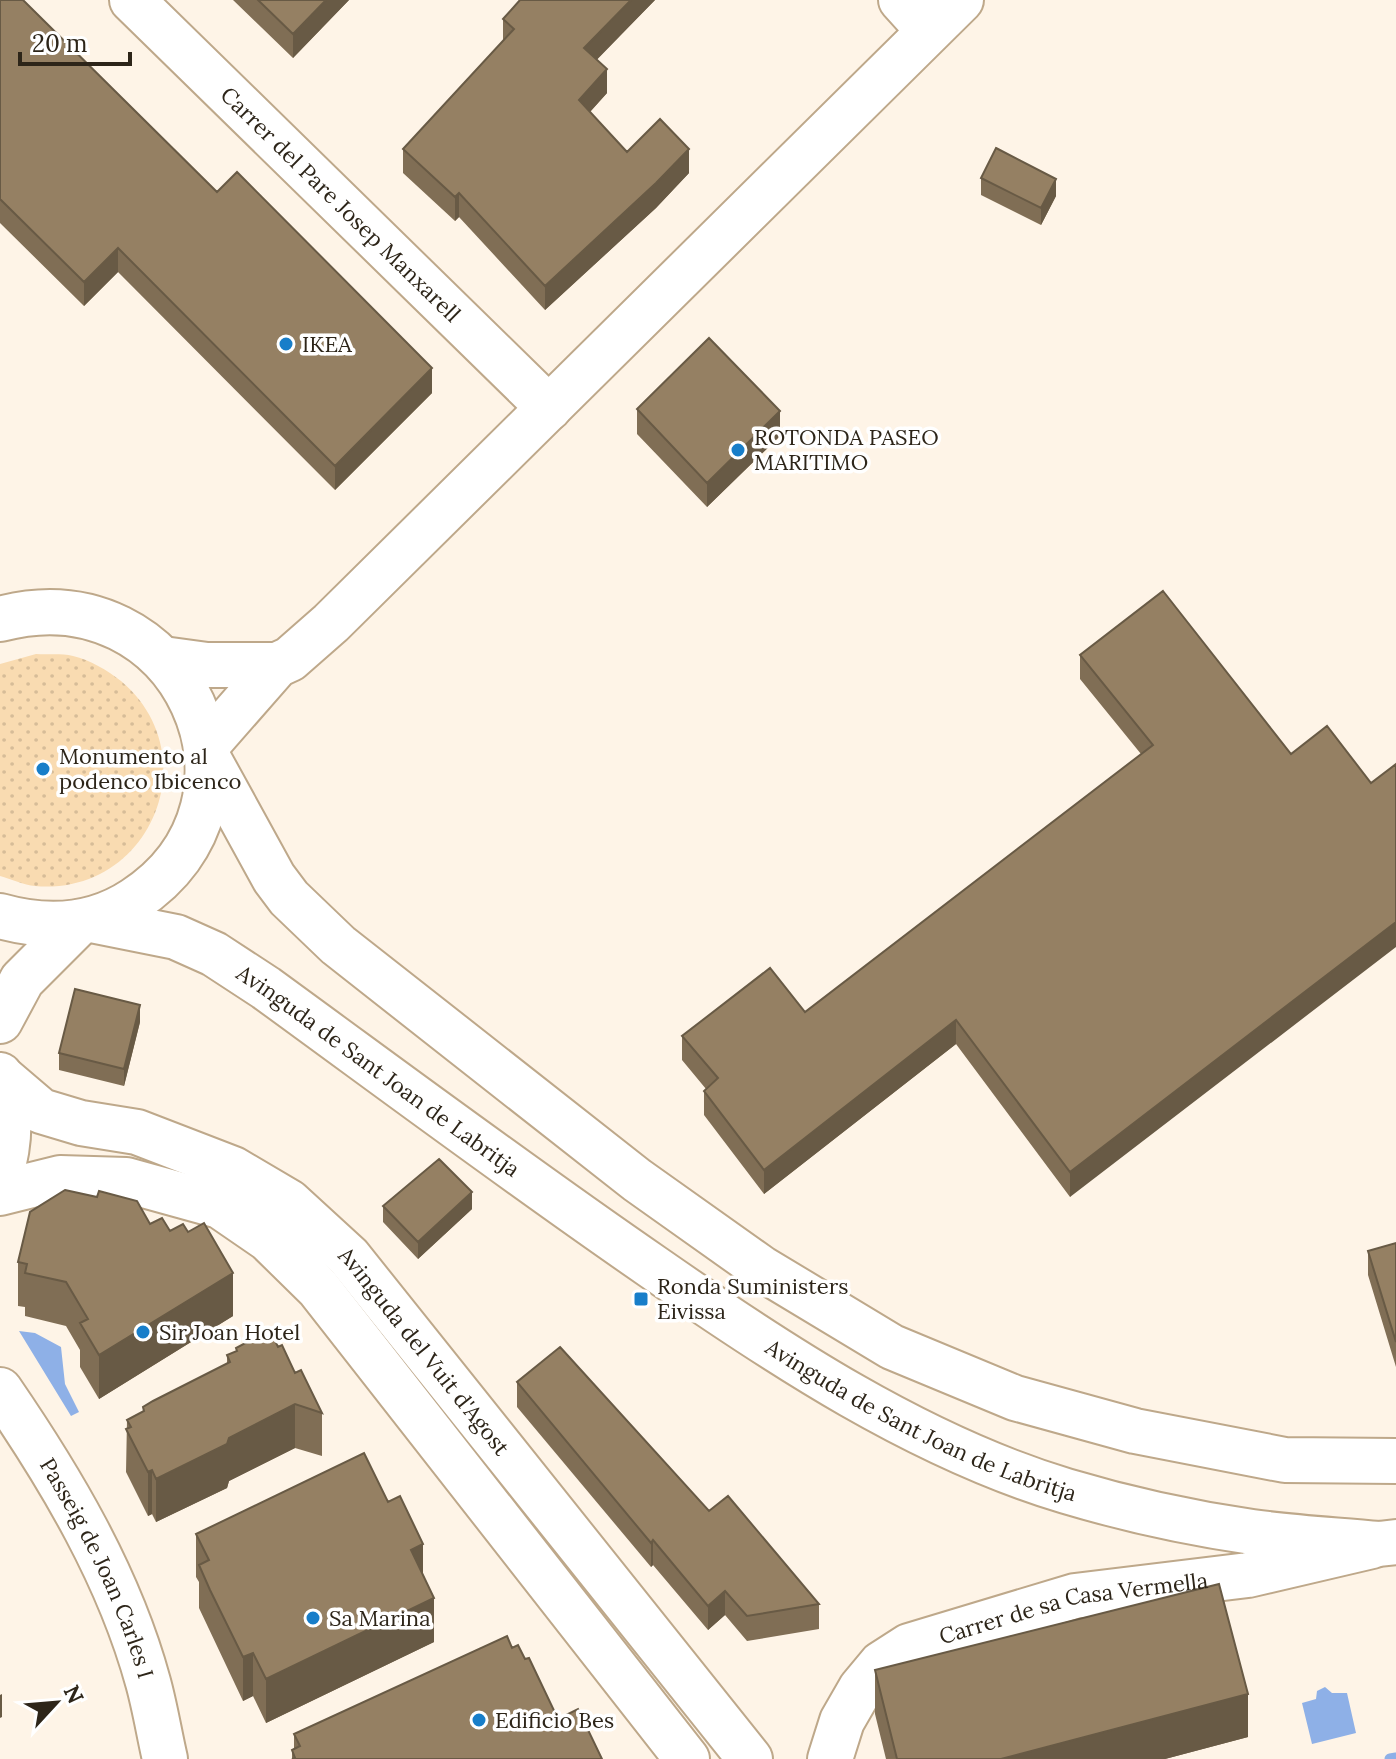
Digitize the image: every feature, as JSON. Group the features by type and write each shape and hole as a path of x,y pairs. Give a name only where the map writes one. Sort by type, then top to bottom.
{"street":[{"name":"Carrer del Pare Josep Manxarell","path":"132,0 549,408"},
{"path":"0,916 38,924 86,921 131,902 150,890 173,867 191,838 202,808 206,751 284,662 331,623 606,351 915,15 961,0"},
{"path":"10,613 74,613 116,625 141,640 163,659 182,683 196,711 206,751 274,878 289,898 338,945 637,1180 761,1268 892,1347 1015,1398 1135,1431 1285,1460 1396,1461"},
{"path":"163,659 207,665 284,662"},
{"path":"0,1021 22,980 86,921"},
{"name":"Avinguda de Sant Joan de Labritja","path":"86,921 176,937 214,954 266,988 587,1221 775,1351 876,1408 978,1458 1079,1494 1140,1511 1252,1532 1387,1543"},
{"path":"0,1076 10,1116 6,1157 0,1177"},
{"name":"Avinguda del Vuit d'Agost","path":"0,1076 41,1111 81,1123 137,1132 233,1169 289,1202 349,1257 750,1759"},
{"name":"Avinguda del Vuit d'Agost","path":"0,1193 60,1178 126,1180 220,1206 268,1239 318,1288 687,1759"},
{"name":"Passeig de Joan Carles I","path":"0,1390 37,1444 82,1521 115,1589 148,1681 165,1759"},
{"name":"Carrer de sa Casa Vermella","path":"830,1759 842,1721 861,1688 881,1664 909,1646 1075,1596 1248,1575 1387,1543"}],"shaded area":[{"path":"36,654 79,658 116,677 147,711 161,746 163,781 154,815 136,845 109,869 75,883 35,886 0,876 0,664"}],"water":[{"path":"19,1331 35,1333 61,1347 65,1384 79,1412 71,1416"},
{"path":"1325,1687 1332,1693 1347,1693 1356,1733 1312,1744 1302,1703 1316,1699 1317,1691"}],"building":[{"path":"0,0 23,0 217,192 237,172 432,368 335,466 118,248 84,282 0,199"},
{"path":"258,0 326,0 293,34"},
{"path":"520,0 631,0 584,48 607,69 579,100 627,152 660,119 689,149 545,286 459,193 455,197 403,149 514,29 503,19"},
{"path":"996,148 1056,179 1041,208 981,178"},
{"path":"709,338 780,411 707,483 637,409"},
{"path":"1163,591 1291,754 1327,726 1371,783 1396,764 1396,922 1070,1172 956,1020 764,1170 704,1091 718,1078 682,1036 770,968 805,1012 1153,745 1080,655"},
{"path":"75,989 140,1005 124,1069 59,1053"},
{"path":"439,1159 472,1192 418,1242 383,1206"},
{"path":"65,1190 97,1197 99,1191 137,1201 150,1224 162,1218 170,1231 183,1224 188,1232 204,1223 233,1273 99,1355 80,1323 88,1319 66,1282 25,1273 27,1264 18,1262 30,1212"},
{"path":"1396,1243 1396,1342 1368,1251"},
{"path":"270,1330 278,1347 282,1345 295,1373 301,1370 322,1413 295,1404 229,1438 227,1444 156,1479 152,1470 148,1472 126,1429 131,1427 127,1420 144,1411 143,1407 153,1401 230,1362 227,1355"},
{"path":"560,1347 709,1511 728,1496 819,1604 747,1616 725,1591 708,1606 653,1540 651,1543 517,1382"},
{"name":"Sa Marina","path":"364,1453 388,1502 400,1496 423,1544 411,1550 434,1598 266,1679 253,1653 243,1657 210,1590 199,1565 209,1560 196,1534"},
{"path":"1219,1584 1248,1694 1001,1759 897,1759 875,1670"},
{"path":"507,1636 512,1648 518,1645 525,1659 529,1658 558,1719 578,1709 602,1759 292,1759 295,1758 292,1750 300,1746 294,1734"}],"waterway":[{"path":"1390,1759 1396,1758"}],"place":[{"name":"IKEA","path":"286,344"},
{"name":"ROTONDA PASEO MARITIMO","path":"738,450"},
{"name":"Monumento al podenco Ibicenco","path":"43,769"},
{"name":"Ronda Suministers Eivissa","path":"641,1299"},
{"name":"Sir Joan Hotel","path":"143,1332"},
{"name":"Sa Marina","path":"313,1618"},
{"name":"Edificio Bes","path":"479,1720"}]}
